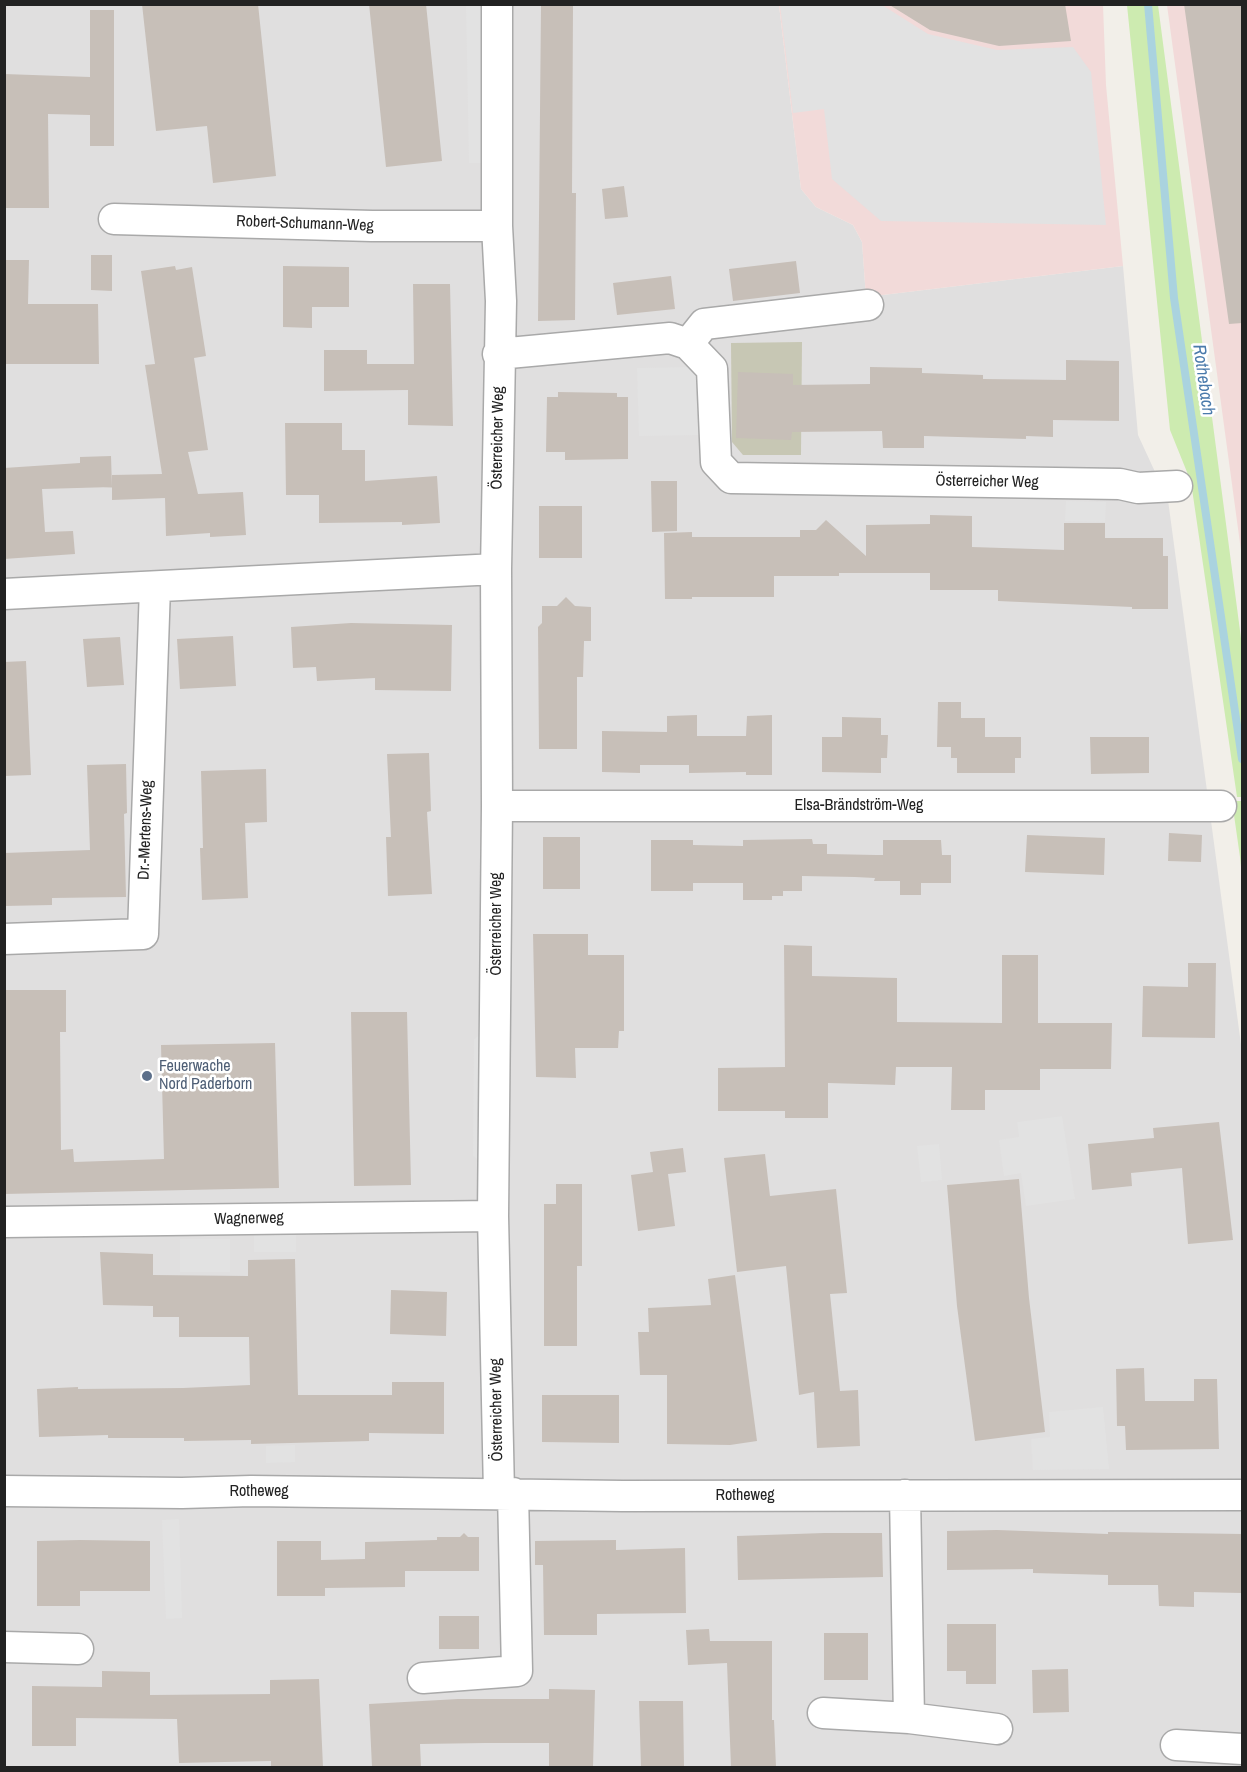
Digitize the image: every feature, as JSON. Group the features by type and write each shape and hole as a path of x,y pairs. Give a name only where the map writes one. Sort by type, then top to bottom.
{"street":[{"name":"Österreicher Weg","path":"497,4 497,226 501,301 498,354 496,569 497,806 493,1216 506,1493"},
{"name":"Robert-Schumann-Weg","path":"114,219 372,226 497,226"},
{"path":"498,354 670,338 688,344 704,324 868,305"},
{"name":"Österreicher Weg","path":"688,344 712,369 716,462 731,478 1120,484 1138,488 1177,486"},
{"path":"4,594 496,569"},
{"name":"Dr.-Mertens-Weg","path":"4,939 143,934 155,587"},
{"name":"Elsa-Brändström-Weg","path":"497,806 1221,806"},
{"name":"Wagnerweg","path":"4,1222 493,1216"},
{"name":"Rotheweg","path":"4,1491 506,1493 623,1496 1242,1495"},
{"path":"423,1678 517,1671 506,1493"},
{"path":"905,1495 909,1718"},
{"path":"4,1647 78,1649"},
{"path":"823,1713 909,1718 997,1728"},
{"path":"1176,1745 1242,1749"}],"shaded area":[{"path":"5,5 779,5 801,189 816,207 853,225 862,242 866,297 1123,266 1138,435 1168,500 1242,1052 1242,1767 5,1768"},
{"path":"466,5 485,5 488,163 469,163"},
{"path":"779,5 1103,5 1106,85 1123,266 866,297 862,242 853,225 816,207 801,189"},
{"path":"780,5 882,5 928,34 997,50 1073,47 1091,72 1106,225 881,221 832,179 824,109 793,113"},
{"path":"1167,5 1242,5 1242,558"},
{"path":"802,342 801,455 743,455 732,442 731,343"},
{"path":"698,367 699,435 639,436 637,368"},
{"path":"1066,501 1106,502 1105,522 1065,521"},
{"path":"484,1032 484,1164 473,1156 474,1039"},
{"path":"1062,1116 1075,1199 1026,1206 1021,1173 1004,1176 999,1140 1019,1137 1017,1122"},
{"path":"939,1144 942,1180 921,1182 917,1146"},
{"path":"254,1235 296,1235 296,1252 254,1252"},
{"path":"180,1239 230,1239 230,1272 180,1272"},
{"path":"1103,1407 1109,1469 1033,1470 1031,1439 1050,1437 1049,1412"},
{"path":"295,1445 295,1462 266,1463 266,1446"},
{"path":"179,1519 182,1618 166,1619 162,1520"}],"green space":[{"path":"1127,5 1158,5 1242,646 1242,797 1237,797 1191,482 1170,430"},
{"path":"1232,801 1242,801 1242,877 1240,857"}],"building":[{"path":"142,4 258,4 276,176 213,183 207,126 156,131"},
{"path":"369,4 426,4 442,161 386,167"},
{"path":"888,4 1065,4 1071,41 999,46 930,30"},
{"path":"1184,4 1242,4 1242,323 1229,324"},
{"path":"541,6 573,6 572,193 576,193 575,320 538,321"},
{"path":"90,10 114,10 114,146 90,146 90,115 48,114 49,208 4,208 4,74 90,77"},
{"path":"624,186 628,217 605,219 602,189"},
{"path":"91,255 112,255 112,291 91,290"},
{"path":"4,260 29,260 28,304 98,304 99,364 4,364"},
{"path":"796,261 800,293 733,301 729,269"},
{"path":"175,266 176,270 192,267 206,356 194,358 208,450 188,452 198,494 243,492 246,535 210,537 210,533 166,536 165,498 112,500 112,475 162,474 145,365 155,364 141,271"},
{"path":"283,266 349,267 349,307 312,307 312,328 283,327"},
{"path":"671,276 675,309 617,315 613,283"},
{"path":"413,284 450,284 453,426 408,425 408,390 324,391 324,350 367,350 367,364 414,364"},
{"path":"1066,360 1119,361 1119,421 1053,420 1053,437 1026,436 1026,439 924,436 924,448 883,448 882,431 792,432 791,440 736,438 738,372 793,374 793,385 870,384 870,367 922,368 922,373 983,375 983,379 1066,380"},
{"path":"558,392 617,393 617,397 628,397 628,459 565,460 565,452 546,452 547,397 558,397"},
{"path":"285,423 342,423 342,450 365,450 365,481 437,476 440,523 402,525 402,522 319,523 319,495 286,495"},
{"path":"111,456 112,487 42,489 45,532 73,531 75,554 4,559 4,468 80,463 80,457"},
{"path":"651,481 677,481 677,531 652,532"},
{"path":"539,506 582,506 582,558 539,558"},
{"path":"930,515 972,516 972,547 1064,550 1064,523 1105,523 1105,538 1163,538 1163,556 1168,556 1168,609 998,601 998,590 930,590 930,573 774,576 774,597 665,599 664,533 692,532 692,537 800,537 800,530 816,530 826,520 866,556 866,525 930,524"},
{"path":"566,597 575,606 591,607 591,641 584,641 583,677 577,677 577,749 539,749 538,627 542,623 542,606 557,606"},
{"path":"351,623 452,625 451,691 375,690 375,678 317,681 316,667 293,668 291,627"},
{"path":"233,636 236,686 180,689 177,639"},
{"path":"120,637 124,685 87,687 83,639"},
{"path":"26,661 31,775 4,776 4,662"},
{"path":"938,702 961,702 961,718 985,718 985,737 1021,737 1021,758 1015,758 1015,773 957,773 957,758 951,758 951,747 937,747"},
{"path":"697,715 697,736 746,736 747,716 772,715 772,775 746,775 746,772 689,773 689,765 640,765 640,773 602,772 602,731 667,732 667,716"},
{"path":"842,717 881,718 881,735 888,735 887,758 881,758 881,773 822,772 822,737 842,737"},
{"path":"1090,737 1149,737 1149,773 1091,774"},
{"path":"429,753 431,811 427,812 432,894 388,896 386,837 391,837 387,754"},
{"path":"126,764 127,813 124,814 126,897 52,898 52,905 4,906 4,853 90,850 87,765"},
{"path":"266,769 267,822 245,823 248,898 202,900 201,771"},
{"path":"1169,833 1202,835 1201,862 1168,861"},
{"path":"1027,835 1105,838 1104,875 1025,872"},
{"path":"543,837 580,837 580,889 543,889"},
{"path":"812,839 813,844 827,844 827,854 876,855 883,855 883,840 941,840 942,855 951,855 951,883 921,883 921,895 900,895 900,881 802,876 802,891 783,891 783,896 772,896 772,900 743,900 743,883 693,883 693,891 651,891 651,840 693,840 693,845 743,846 743,840"},
{"path":"533,934 588,934 588,955 624,955 624,1031 619,1031 618,1048 575,1048 576,1078 536,1077"},
{"path":"784,945 812,946 812,976 897,978 897,1022 1002,1023 1002,955 1038,955 1038,1023 1112,1023 1111,1069 1040,1069 1040,1090 985,1090 985,1110 951,1110 952,1067 896,1067 895,1085 828,1083 828,1118 785,1118 785,1111 718,1111 718,1068 785,1067"},
{"path":"1188,963 1216,963 1215,1038 1142,1037 1143,986 1188,987"},
{"path":"4,990 66,990 66,1032 60,1032 61,1150 73,1149 74,1162 164,1159 161,1045 275,1043 279,1188 4,1194"},
{"path":"351,1012 407,1012 411,1185 354,1186"},
{"path":"1219,1122 1233,1240 1188,1244 1182,1168 1131,1173 1132,1186 1092,1190 1088,1144 1154,1138 1153,1128"},
{"path":"683,1148 686,1172 668,1174 675,1226 638,1231 631,1175 653,1172 650,1152"},
{"path":"765,1154 770,1196 836,1189 847,1293 830,1294 840,1391 858,1390 860,1446 817,1448 814,1392 799,1395 786,1266 737,1272 724,1158"},
{"path":"1019,1179 1029,1298 1045,1432 975,1441 957,1306 947,1185"},
{"path":"556,1184 582,1184 582,1266 577,1266 577,1346 544,1346 544,1204 556,1204"},
{"path":"100,1252 153,1254 153,1275 248,1276 248,1260 295,1259 298,1395 392,1395 392,1382 444,1382 444,1434 369,1433 369,1441 251,1444 251,1440 184,1441 184,1438 108,1438 108,1435 39,1437 37,1389 250,1385 249,1337 179,1337 179,1317 153,1317 153,1306 103,1305"},
{"path":"735,1275 757,1441 730,1445 667,1444 667,1375 640,1375 638,1332 649,1332 648,1308 711,1305 708,1279"},
{"path":"391,1290 447,1292 446,1336 390,1334"},
{"path":"1144,1368 1145,1401 1194,1401 1194,1379 1217,1379 1219,1449 1126,1450 1125,1426 1117,1426 1116,1369"},
{"path":"542,1395 619,1395 619,1443 542,1442"},
{"path":"997,1530 1108,1534 1108,1532 1242,1534 1242,1593 1194,1592 1194,1607 1159,1606 1158,1585 1108,1585 1108,1575 1033,1573 1033,1569 947,1570 947,1531"},
{"path":"464,1533 468,1537 479,1537 479,1571 405,1571 405,1587 325,1588 325,1596 277,1596 277,1541 321,1541 321,1560 365,1559 365,1542 437,1540 437,1537 460,1537"},
{"path":"882,1533 883,1577 738,1580 737,1536"},
{"path":"616,1540 616,1550 685,1548 686,1613 597,1614 597,1635 544,1635 543,1565 535,1565 535,1541"},
{"path":"37,1541 150,1541 150,1591 80,1591 80,1606 37,1606"},
{"path":"439,1616 479,1616 479,1649 439,1649"},
{"path":"947,1624 996,1624 996,1684 966,1684 966,1671 947,1671"},
{"path":"709,1629 710,1641 772,1641 772,1720 774,1720 776,1767 731,1767 727,1663 688,1665 686,1630"},
{"path":"824,1633 868,1633 868,1680 824,1680"},
{"path":"1068,1669 1069,1712 1033,1713 1032,1670"},
{"path":"102,1671 150,1672 150,1695 270,1694 270,1680 319,1679 323,1767 271,1767 271,1761 179,1763 177,1719 76,1718 76,1746 32,1746 32,1686 102,1687"},
{"path":"549,1689 595,1690 593,1767 549,1767 549,1743 485,1743 420,1744 421,1767 372,1767 369,1704 458,1699 549,1699"},
{"path":"639,1701 683,1701 684,1766 641,1767"}],"waterway":[{"name":"Rothebach","path":"1148,4 1174,298 1242,759"}],"place":[{"name":"Feuerwache Nord Paderborn","path":"147,1076"}]}
